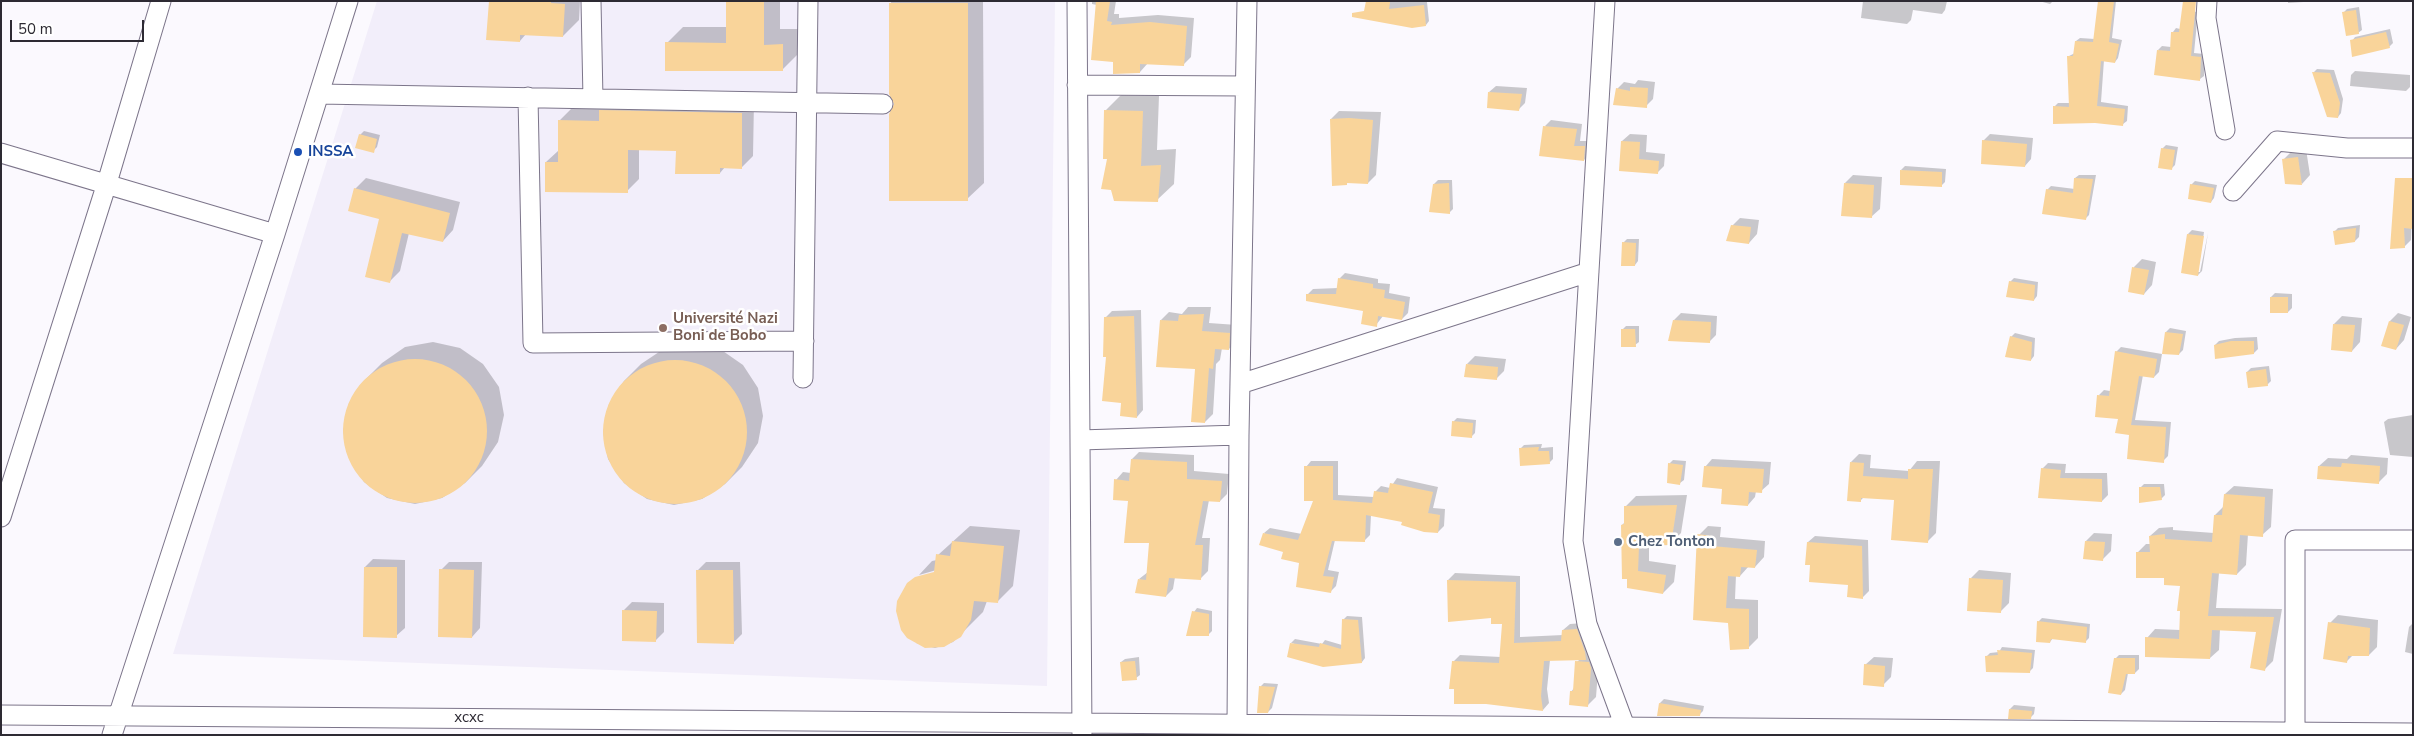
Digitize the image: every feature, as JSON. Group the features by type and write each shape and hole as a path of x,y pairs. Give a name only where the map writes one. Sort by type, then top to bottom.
{"street":[{"path":"1,517 107,183 161,1"},
{"path":"115,726 275,234 348,1"},
{"path":"591,1 593,99"},
{"path":"804,378 808,1"},
{"path":"1077,1 1082,729"},
{"path":"1237,724 1239,435 1247,1"},
{"path":"1605,1 1573,541 1586,624 1625,731"},
{"path":"2207,1 2206,18 2225,130"},
{"path":"1077,85 1245,86"},
{"path":"319,94 883,104"},
{"path":"528,97 533,343 804,341"},
{"path":"2233,191 2277,141 2347,148 2413,148"},
{"path":"1,152 275,234"},
{"path":"1240,384 1588,272"},
{"path":"1080,440 1239,435"},
{"path":"2295,732 2295,540 2413,540"},
{"name":"xcxc","path":"1,716 115,726 1082,729 1237,724 1373,730 2413,733"}],"shaded area":[{"name":"Université Nazi Boni de Bobo","path":"377,1 1055,1 1047,686 173,654"}],"building":[{"path":"489,1 551,1 551,3 565,4 563,37 520,35 520,42 486,40"},
{"path":"726,1 764,1 764,45 783,44 783,71 665,71 665,42 726,43"},
{"path":"1096,1 1110,1 1107,21 1112,22 1111,25 1150,22 1187,26 1184,66 1140,64 1140,73 1113,74 1113,62 1091,60"},
{"path":"1366,1 1390,2 1389,9 1424,5 1426,26 1412,28 1352,17 1352,13 1364,11"},
{"path":"2098,1 2114,1 2109,42 2119,44 2115,63 2101,61 2097,106 2125,109 2123,126 2095,123 2053,124 2053,106 2069,107 2067,56 2073,56 2075,41 2093,42"},
{"path":"2183,1 2196,1 2191,56 2201,57 2200,81 2154,75 2157,50 2170,51 2171,32 2179,32"},
{"path":"889,3 968,3 968,201 889,201 889,114 894,104 889,94"},
{"path":"2356,10 2359,34 2346,36 2342,12"},
{"path":"2386,32 2390,48 2352,57 2350,40"},
{"path":"2312,72 2330,73 2340,103 2338,118 2327,117"},
{"path":"1630,87 1648,88 1647,108 1613,105 1616,88 1630,91"},
{"path":"1488,92 1522,94 1519,111 1487,108"},
{"path":"599,110 742,113 742,169 720,168 720,174 675,174 676,151 628,150 628,193 545,192 545,162 558,162 558,120 599,121"},
{"path":"1104,110 1143,111 1141,166 1161,165 1158,202 1114,201 1111,190 1101,189 1107,159 1103,159"},
{"path":"1330,119 1373,120 1368,184 1347,183 1347,185 1332,186"},
{"path":"1543,126 1577,129 1574,146 1585,146 1584,161 1539,156"},
{"path":"359,134 377,139 374,153 355,148"},
{"path":"1982,140 2027,144 2025,167 1981,164"},
{"path":"1621,141 1640,142 1639,159 1659,161 1658,174 1619,171"},
{"path":"2161,148 2175,150 2172,170 2158,168"},
{"path":"2298,157 2302,185 2285,184 2282,159"},
{"path":"1900,170 1942,172 1942,187 1900,185"},
{"path":"2074,178 2093,179 2086,220 2042,214 2046,189 2073,193"},
{"path":"2395,178 2413,178 2413,229 2404,228 2405,248 2390,249"},
{"path":"1449,183 1450,214 1429,212 1433,184"},
{"path":"1844,183 1874,185 1872,218 1841,216"},
{"path":"2190,184 2214,188 2211,203 2188,199"},
{"path":"354,188 450,213 443,242 402,233 390,283 365,277 379,219 348,211"},
{"path":"1731,225 1751,227 1749,244 1726,241"},
{"path":"2356,228 2355,242 2335,245 2333,231"},
{"path":"2187,234 2204,236 2198,276 2181,273"},
{"path":"1622,242 1636,243 1635,266 1621,266"},
{"path":"2132,267 2149,270 2144,295 2128,292"},
{"path":"1338,278 1373,284 1373,288 1385,290 1384,298 1405,302 1402,320 1378,316 1377,327 1361,324 1363,311 1306,301 1306,294 1336,294"},
{"path":"2009,281 2035,285 2034,301 2006,297"},
{"path":"2270,297 2288,297 2288,313 2270,313"},
{"path":"1204,314 1202,331 1230,333 1229,350 1215,349 1213,369 1209,368 1205,423 1191,422 1195,369 1156,367 1160,320 1178,321 1179,315"},
{"path":"1134,316 1137,418 1120,416 1121,403 1102,401 1106,357 1103,357 1104,317"},
{"path":"1673,320 1711,322 1710,343 1668,341"},
{"path":"2389,321 2404,325 2396,350 2381,346"},
{"path":"2333,324 2355,325 2352,352 2331,350"},
{"path":"1621,329 1635,329 1636,347 1621,347"},
{"path":"2165,332 2183,334 2179,355 2162,354"},
{"path":"2010,336 2032,342 2031,361 2005,357"},
{"path":"2231,341 2254,341 2254,354 2215,359 2214,345"},
{"path":"2115,351 2157,359 2154,378 2139,376 2131,425 2166,427 2164,463 2127,459 2129,435 2115,433 2118,419 2095,417 2097,395 2109,396"},
{"path":"415,359 443,364 466,380 482,403 487,431 482,459 466,482 443,498 415,503 387,498 364,482 348,459 343,431 348,403 364,380 387,364"},
{"path":"675,360 703,365 726,381 742,404 747,432 742,460 726,483 703,499 675,504 647,499 624,483 608,460 603,432 608,404 624,381 647,365"},
{"path":"1466,364 1498,367 1497,380 1464,377"},
{"path":"2266,369 2268,386 2248,388 2246,372"},
{"path":"1452,421 1473,423 1472,438 1451,436"},
{"path":"1539,447 1538,451 1549,451 1550,464 1520,466 1519,448"},
{"path":"1131,459 1187,462 1187,479 1222,481 1220,502 1203,501 1195,545 1203,545 1201,580 1169,578 1166,597 1135,593 1138,579 1146,580 1149,543 1124,543 1128,501 1113,500 1114,479 1129,481"},
{"path":"1850,462 1864,463 1863,476 1908,479 1908,469 1933,469 1928,543 1891,540 1894,500 1861,498 1861,502 1847,501"},
{"path":"1668,463 1683,465 1680,485 1667,483"},
{"path":"2342,463 2380,466 2379,484 2317,479 2318,466 2341,467"},
{"path":"1304,466 1333,466 1333,500 1372,503 1374,491 1388,493 1390,483 1433,492 1428,513 1440,515 1438,533 1424,532 1401,525 1402,522 1366,515 1365,542 1332,541 1323,576 1334,577 1331,593 1296,587 1299,563 1281,559 1283,552 1259,545 1263,533 1298,540 1313,501 1304,501"},
{"path":"1704,466 1764,469 1762,493 1749,492 1748,506 1721,504 1722,489 1702,487"},
{"path":"2041,468 2061,470 2060,478 2102,479 2102,502 2038,498"},
{"path":"2139,487 2160,487 2162,500 2139,503"},
{"path":"2224,494 2265,497 2263,537 2240,535 2237,575 2212,573 2208,616 2274,617 2265,671 2250,668 2256,632 2212,630 2210,659 2145,657 2145,637 2179,639 2180,611 2177,611 2180,586 2164,585 2164,578 2136,578 2136,552 2150,552 2149,536 2165,534 2165,539 2212,542 2214,515 2222,515"},
{"path":"1677,505 1671,545 1639,546 1638,571 1666,575 1663,594 1627,588 1627,579 1622,579 1621,525 1624,524 1624,506"},
{"path":"1697,534 1712,536 1711,546 1757,550 1755,568 1741,567 1740,577 1728,576 1726,608 1749,609 1749,649 1730,650 1728,623 1693,620"},
{"path":"952,541 1004,546 998,603 974,601 971,620 961,637 944,647 925,648 907,638 901,630 896,611 897,601 907,583 915,577 934,572 936,554 950,556"},
{"path":"2085,541 2105,542 2103,561 2083,559"},
{"path":"1807,542 1862,546 1863,599 1847,597 1848,585 1809,582 1810,565 1805,565"},
{"path":"364,567 397,567 397,638 363,637"},
{"path":"439,569 474,570 472,638 438,637"},
{"path":"696,570 733,570 734,644 697,643"},
{"path":"1969,578 2003,580 2001,613 1967,611"},
{"path":"1447,580 1516,582 1514,643 1561,641 1562,630 1577,629 1586,660 1544,661 1541,696 1543,711 1486,704 1454,704 1454,689 1449,689 1452,661 1499,663 1502,624 1491,624 1491,618 1448,622"},
{"path":"622,610 657,611 656,642 622,641"},
{"path":"1192,611 1209,614 1209,636 1186,636"},
{"path":"1342,619 1358,620 1362,663 1323,667 1287,657 1290,643 1319,647 1320,643 1341,649"},
{"path":"2037,621 2087,627 2086,643 2051,639 2050,643 2036,642"},
{"path":"2328,622 2370,628 2369,656 2348,656 2347,663 2323,659"},
{"path":"1997,650 2032,653 2030,673 1986,672 1985,656 1998,655"},
{"path":"2114,658 2135,658 2135,674 2126,674 2121,695 2108,693"},
{"path":"1135,661 1137,680 1122,681 1120,662"},
{"path":"1575,661 1589,662 1591,668 1588,707 1569,705 1570,691 1573,691"},
{"path":"1864,664 1885,666 1884,687 1863,685"},
{"path":"1259,686 1275,687 1268,713 1257,713"},
{"path":"1659,703 1701,710 1700,716 1657,716"},
{"path":"2009,709 2032,711 2031,719 2008,719"}],"place":[{"name":"INSSA","path":"298,152"},
{"name":"Université Nazi Boni de Bobo","path":"663,328"},
{"name":"Chez Tonton","path":"1618,542"}]}
